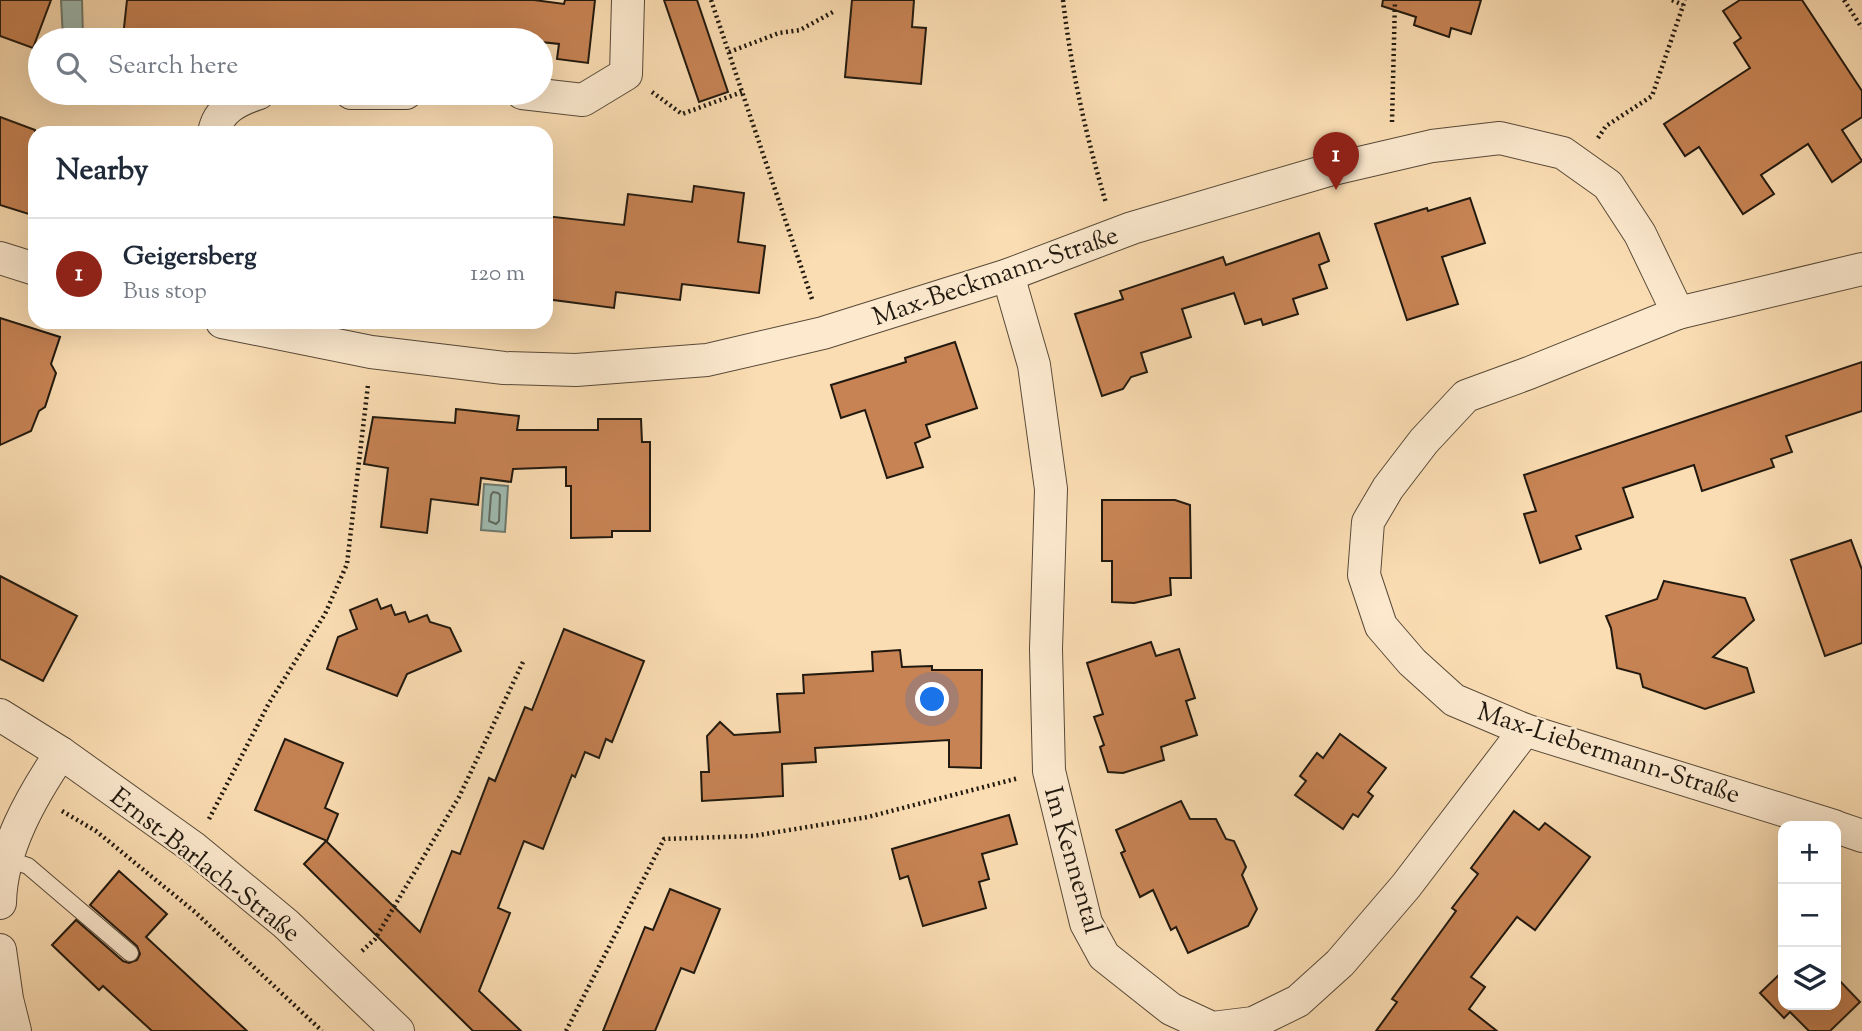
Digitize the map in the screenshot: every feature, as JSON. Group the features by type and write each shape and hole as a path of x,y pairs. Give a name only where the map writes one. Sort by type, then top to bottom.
{"street":[{"path":"553,97 583,100 626,74 628,0"},
{"path":"215,126 225,110 232,105"},
{"name":"Max-Beckmann-Straße","path":"257,329 372,352 504,368 576,370 706,360 823,333 1008,275 1115,234 1250,192 1432,146 1500,138 1563,153 1608,185 1640,234 1678,313"},
{"path":"0,258 28,267"},
{"name":"Max-Liebermann-Straße","path":"1816,821 1525,730 1454,700 1412,662 1381,626 1364,575 1368,522 1388,488 1424,441 1466,396 1678,313 1862,269"},
{"name":"Im Kennental","path":"1008,275 1034,365 1051,489 1046,649 1049,772 1086,923 1104,956 1171,1009 1212,1028 1253,1023 1298,1002 1340,963 1406,886 1525,730"},
{"name":"Ernst-Barlach-Straße","path":"0,715 61,753 194,848 286,924 398,1031"},
{"path":"0,903 6,859 40,785 61,753"},
{"name":"Max-Liebermann-Straße","path":"1841,829 1862,836"},
{"path":"0,950 6,999 15,1031"}],"lane":[{"path":"6,859 28,866 130,953"}],"path":[{"path":"711,0 823,333"},
{"path":"1063,0 1070,59 1089,148 1115,234"},
{"path":"1392,155 1395,0"},
{"path":"1606,126 1652,96 1684,3 1672,0"},
{"path":"1844,0 1862,28"},
{"path":"729,52 779,33 800,30 833,12"},
{"path":"626,74 682,114 742,92"},
{"path":"194,848 269,703 324,614 347,564 372,352"},
{"path":"340,973 375,939 393,911 459,797 523,662"},
{"path":"40,785 64,814 96,831 195,912 322,1031"},
{"path":"566,1031 664,839 753,836 868,817 979,787"}],"water":[{"path":"61,0 82,0 83,28 62,28"},
{"path":"484,484 508,486 505,532 481,530"}],"building":[{"path":"0,0 51,0 40,28 28,28 28,46 0,36"},
{"path":"127,0 534,0 564,4 565,0 595,0 588,63 557,59 559,44 553,43 553,28 124,28"},
{"path":"664,0 697,0 728,92 699,102"},
{"path":"852,0 914,0 912,27 926,28 921,84 845,77"},
{"path":"1383,0 1481,0 1471,34 1451,28 1449,37 1414,25 1416,17 1382,6"},
{"path":"1740,0 1802,0 1862,91 1862,117 1842,130 1862,161 1832,182 1808,144 1761,175 1774,194 1743,214 1699,147 1685,156 1664,124 1750,68 1734,43 1741,38 1723,11"},
{"path":"0,117 28,127 28,214 0,205"},
{"path":"694,186 744,193 738,242 765,246 759,293 682,284 680,300 616,292 614,308 553,300 553,217 624,225 628,194 692,202"},
{"path":"1470,198 1485,243 1442,257 1458,304 1407,320 1375,224"},
{"path":"1319,233 1329,261 1319,265 1327,288 1293,299 1298,314 1263,325 1261,319 1245,324 1234,293 1182,309 1191,337 1141,353 1147,372 1131,377 1123,389 1102,396 1075,314 1123,299 1120,291 1223,257 1226,265"},
{"path":"0,318 60,337 51,364 56,373 45,407 39,411 31,431 0,445"},
{"path":"955,342 977,408 926,425 930,437 915,443 923,467 887,478 865,410 841,418 831,385 906,362 905,358"},
{"path":"1862,362 1862,411 1786,436 1792,452 1771,459 1774,467 1702,491 1694,465 1623,488 1633,517 1576,536 1581,549 1540,563 1524,514 1536,511 1524,475"},
{"path":"456,409 519,416 517,430 598,430 598,419 641,419 642,442 650,442 650,531 612,531 612,537 571,538 571,486 566,486 566,467 513,469 511,482 481,478 478,505 431,499 427,533 381,527 388,468 364,464 373,417 455,423"},
{"path":"1102,500 1175,500 1190,505 1191,578 1170,578 1171,595 1134,603 1112,602 1112,561 1102,561"},
{"path":"1851,540 1862,570 1862,643 1825,656 1791,560"},
{"path":"0,576 77,616 43,681 0,659"},
{"path":"1664,581 1745,598 1754,620 1713,657 1747,668 1754,692 1705,709 1643,687 1640,674 1617,668 1611,628 1606,616 1657,599"},
{"path":"377,599 381,609 391,605 395,615 405,612 409,622 427,615 430,622 450,628 461,651 407,674 397,696 327,669 338,637 357,629 350,610"},
{"path":"564,629 644,661 612,742 606,739 599,758 585,752 575,777 572,775 543,849 524,841 498,908 510,913 479,991 521,1031 473,1031 304,864 326,841 420,932 452,851 460,854 489,778 495,781 525,707 532,710"},
{"path":"1151,642 1156,656 1179,649 1195,698 1186,701 1197,735 1161,747 1164,760 1123,773 1108,772 1100,747 1104,745 1094,717 1103,714 1087,663"},
{"path":"900,650 902,667 932,666 932,670 982,670 981,768 949,767 949,740 815,748 816,762 782,764 783,796 702,801 701,772 709,772 707,736 720,722 734,735 780,732 777,694 804,693 803,675 873,671 872,652"},
{"path":"1340,734 1386,768 1368,792 1373,796 1358,817 1353,814 1343,829 1295,795 1306,781 1300,776 1317,753 1323,758"},
{"path":"285,739 343,763 325,808 338,814 327,841 255,810"},
{"path":"1181,801 1190,819 1216,819 1226,839 1234,841 1246,867 1242,875 1257,909 1248,926 1188,953 1176,927 1171,930 1153,890 1140,897 1121,853 1125,851 1116,830"},
{"path":"1514,811 1539,830 1545,823 1590,857 1535,930 1517,917 1471,977 1485,987 1469,1009 1497,1031 1376,1031 1397,1002 1392,999 1456,911 1452,908 1478,874 1471,868"},
{"path":"1009,815 1017,844 982,854 989,879 979,882 986,908 923,926 908,876 900,879 892,849"},
{"path":"119,871 167,914 146,937 247,1031 152,1031 103,986 99,990 52,945 76,920 123,961 129,963 137,960 140,954 137,946 90,905"},
{"path":"670,889 720,909 694,973 681,968 655,1031 603,1031 645,927 653,930"},
{"path":"1778,976 1778,1010 1841,1010 1841,982 1860,1002 1830,1031 1809,1031 1790,1012 1784,1018 1760,993"}],"place":[{"name":"Geigersberg","path":"1336,190"}]}
